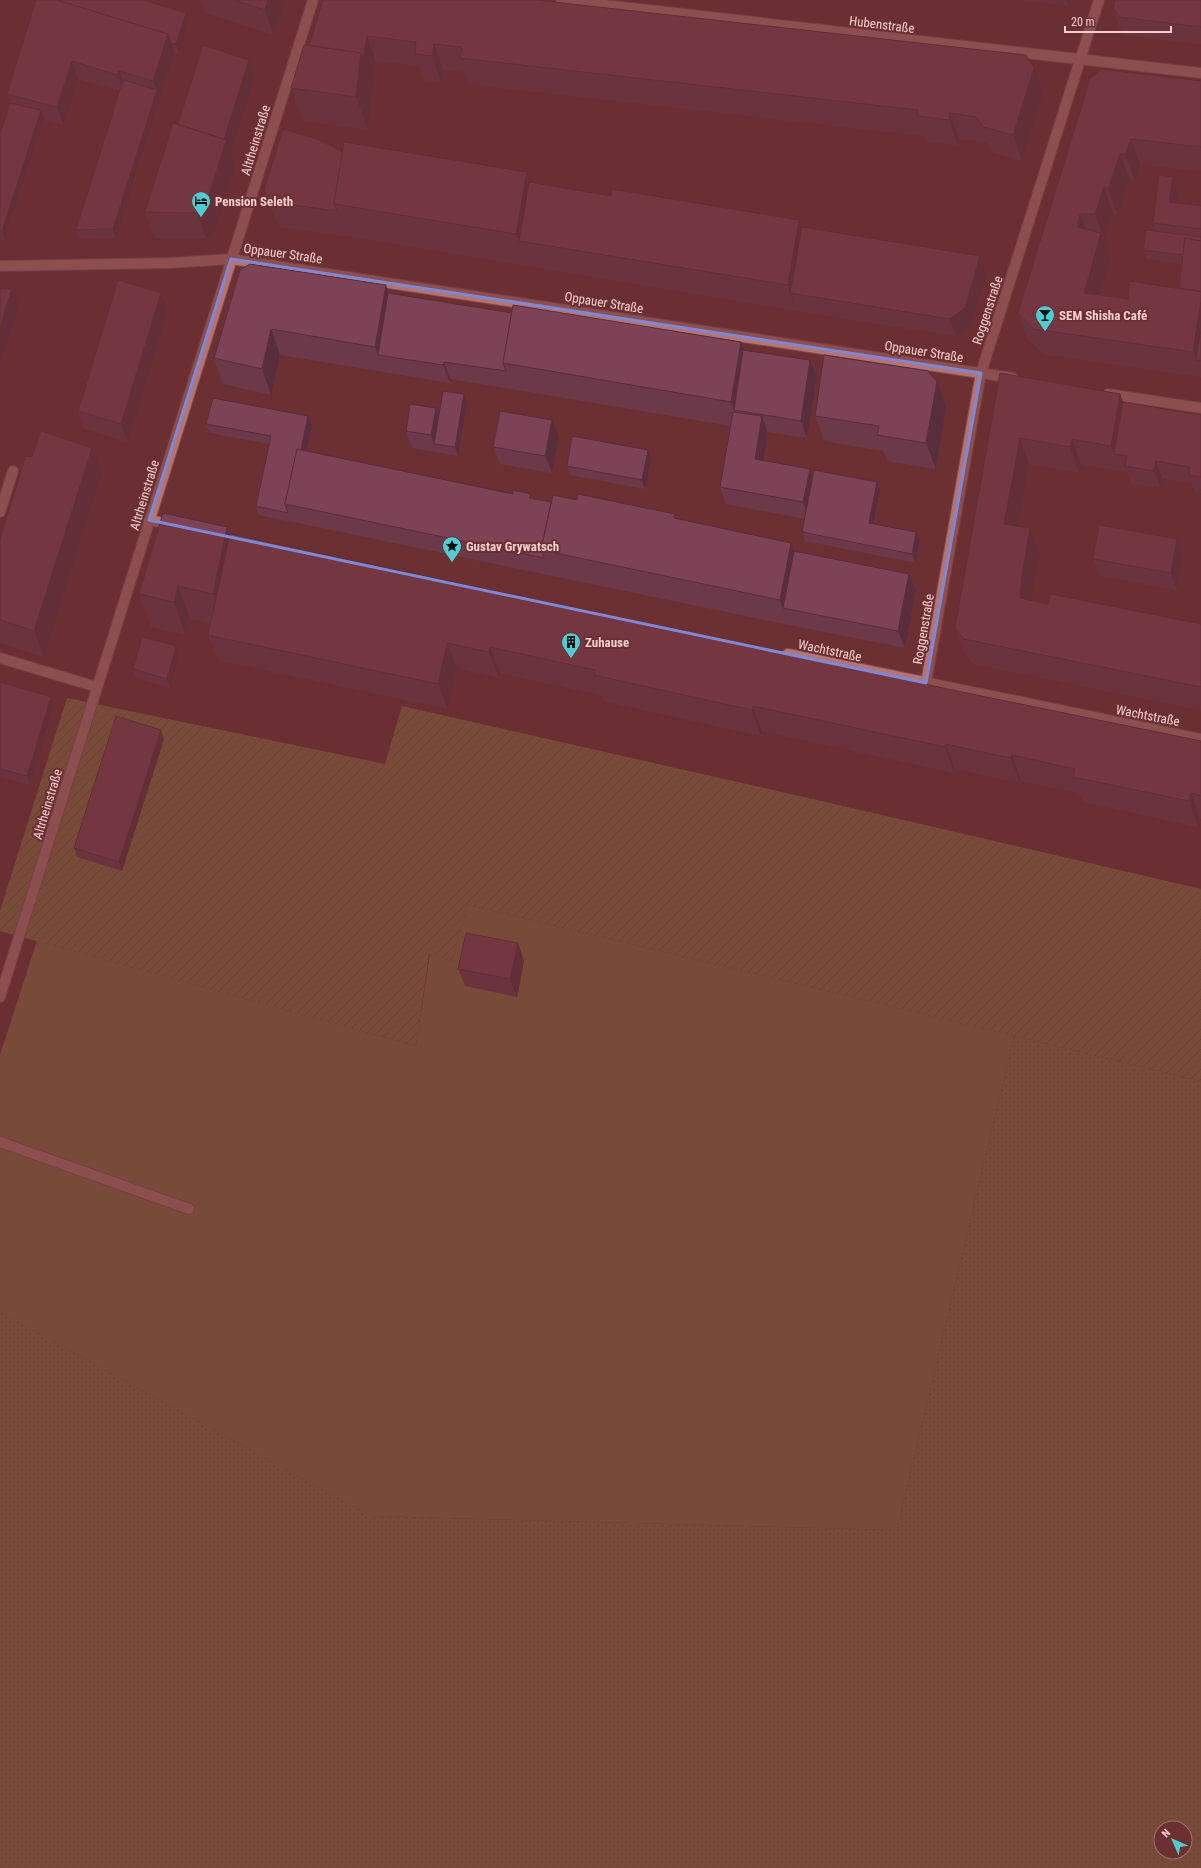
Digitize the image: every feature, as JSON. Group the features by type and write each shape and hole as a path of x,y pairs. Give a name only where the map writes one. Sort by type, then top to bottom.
{"street":[{"name":"Altrheinstraße","path":"0,997 313,0"},
{"name":"Hubenstraße","path":"561,0 1201,73"},
{"name":"Roggenstraße","path":"926,683 981,373 1099,0"},
{"name":"Oppauer Straße","path":"0,266 170,263 231,259 1026,381"},
{"path":"1094,392 1201,408"},
{"path":"0,512 13,471"},
{"path":"149,520 180,526"},
{"name":"Wachtstraße","path":"774,651 1201,739"},
{"path":"0,658 97,687"},
{"path":"0,1142 189,1209"}],"highlighted area":[{"path":"231,259 981,373 926,683 149,520"}],"shaded area":[{"path":"67,698 385,764 402,706 1201,889 1201,1081 468,905 452,961 429,954 416,1046 0,931 0,911"},
{"path":"468,905 1014,1036 897,1530 371,1516 0,1312 0,1055 37,941 416,1046 430,954 452,961"},
{"path":"1014,1036 1201,1081 1201,1868 0,1868 0,1312 371,1516 897,1530"}],"building":[{"path":"36,0 57,0 168,34 153,81 119,71 117,75 72,61 57,107 7,94"},
{"path":"57,0 143,0 186,13 176,44 171,43 168,34"},
{"path":"234,0 268,0 265,10"},
{"path":"323,0 536,0 1026,55 1034,68 1013,135 983,127 976,117 950,113 949,120 918,116 918,110 460,58 462,47 434,44 432,56 415,54 416,42 367,36 363,60 361,53 309,45"},
{"path":"1115,0 1201,0 1201,27 1120,17 1113,8"},
{"path":"203,45 249,60 224,139 178,124"},
{"path":"304,45 361,53 356,97 291,88"},
{"path":"1101,69 1201,81 1201,147 1131,139 1125,155 1120,154 1108,189 1104,187 1095,214 1080,214 1077,227 1101,233 1084,293 1128,299 1130,281 1201,292 1193,352 1034,329 1018,313 1090,79"},
{"path":"123,80 157,90 113,229 76,230"},
{"path":"10,103 41,110 2,231 0,231 0,134"},
{"path":"173,123 226,140 206,205 197,213 145,212"},
{"path":"283,129 317,139 343,152 334,204 337,211 271,202 264,190"},
{"path":"344,142 527,172 516,234 334,204"},
{"path":"1159,175 1173,177 1169,202 1201,206 1201,229 1153,223"},
{"path":"529,182 611,196 612,189 799,220 788,285 519,241"},
{"path":"802,227 980,256 965,308 950,319 790,293"},
{"path":"1146,230 1201,237 1201,241 1185,238 1183,255 1143,250"},
{"path":"1185,238 1201,241 1201,291 1179,288"},
{"path":"250,264 386,285 375,347 271,329 262,369 214,358 240,270"},
{"path":"118,280 161,293 121,424 78,411"},
{"path":"0,289 12,289 0,327"},
{"path":"388,293 512,313 503,363 506,371 444,362 443,365 378,355"},
{"path":"513,305 741,342 731,402 503,363"},
{"path":"1201,328 1201,361 1196,360"},
{"path":"743,350 810,360 801,421 734,410"},
{"path":"824,355 928,371 937,382 926,443 877,435 879,426 815,416"},
{"path":"1000,373 1120,394 1111,446 1072,439 1070,447 1020,438 1004,524 1030,528 1020,598 1048,604 1051,594 1201,624 1201,687 964,639 955,628"},
{"path":"443,391 464,394 455,447 434,444"},
{"path":"213,398 308,416 301,450 297,449 285,504 288,513 256,506 271,436 206,424"},
{"path":"1123,402 1201,415 1201,477 1189,475 1190,467 1156,461 1154,471 1125,466 1127,456 1114,454"},
{"path":"410,404 436,408 431,435 406,431"},
{"path":"500,411 552,420 545,456 493,447"},
{"path":"733,412 762,416 755,459 810,469 803,502 720,487"},
{"path":"41,431 92,448 34,631 0,620 0,539 26,456 32,457"},
{"path":"572,436 648,450 642,480 567,466"},
{"path":"297,449 513,494 513,490 531,494 529,498 551,502 541,550 544,558 285,504"},
{"path":"814,470 877,482 869,523 916,532 912,554 802,532"},
{"path":"578,494 675,514 674,518 791,543 780,600 541,550 553,495 577,500"},
{"path":"163,513 227,527 213,594 178,586 174,602 139,594"},
{"path":"1099,525 1177,539 1171,573 1093,559"},
{"path":"230,534 957,691 1201,741 1201,796 1191,793 1189,801 1073,777 1075,769 1012,755 1011,758 945,744 945,747 753,706 752,710 594,675 595,670 490,647 489,652 447,643 438,684 208,635"},
{"path":"794,551 909,574 898,631 783,608"},
{"path":"142,637 176,646 167,679 133,669"},
{"path":"0,682 51,697 27,776 0,769"},
{"path":"116,716 161,730 119,862 74,848"},
{"path":"466,933 518,943 510,979 458,969"}],"place":[{"name":"Pension Seleth","path":"201,218"},
{"name":"SEM Shisha Café","path":"1045,332"},
{"name":"Gustav Grywatsch","path":"452,563"},
{"name":"Zuhause","path":"571,659"}]}
